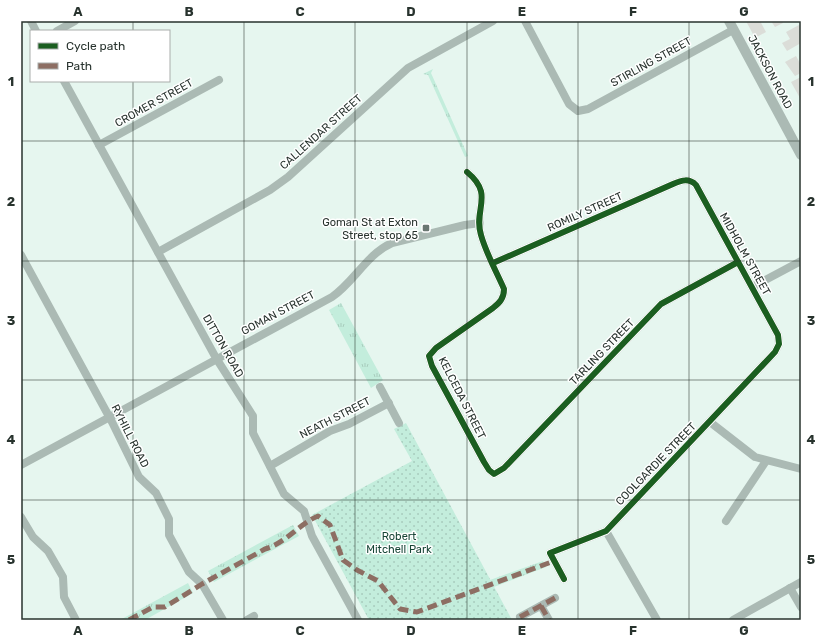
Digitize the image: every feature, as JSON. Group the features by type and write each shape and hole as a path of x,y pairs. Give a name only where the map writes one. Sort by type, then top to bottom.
{"street":[{"path":"31,21 36,30"},
{"path":"59,30 75,21"},
{"name":"CALLENDAR STREET","path":"158,252 270,190 288,177 408,68 493,21"},
{"name":"STIRLING STREET","path":"525,21 569,104 578,111 588,109 731,25"},
{"name":"JACKSON ROAD","path":"731,25 801,155"},
{"name":"CROMER STREET","path":"99,145 219,80"},
{"name":"DITTON ROAD","path":"65,82 216,358 252,416 253,433 284,494 304,511 312,536 358,620"},
{"name":"KELCEDA STREET","path":"467,172 477,180 482,193 480,233 504,289 501,301 436,348 429,356 432,366 484,462 494,474"},
{"name":"MIDHOLM STREET","path":"686,180 696,185 778,335 779,344"},
{"name":"ROMILY STREET","path":"493,263 673,184 686,180"},
{"name":"GOMAN STREET","path":"21,465 216,358 332,297 348,284 382,247 392,243 465,225 480,223"},
{"name":"RYHILL ROAD","path":"21,255 109,418 139,477 156,493 169,519 170,536 189,572 202,584 223,620"},
{"path":"752,287 801,260"},
{"name":"TARLING STREET","path":"494,474 504,468 661,304 738,262"},
{"name":"COOLGARDIE STREET","path":"564,579 550,553 606,531 775,352 779,344"},
{"name":"NEATH STREET","path":"380,387 399,423"},
{"name":"NEATH STREET","path":"270,466 330,431 349,424 389,403"},
{"path":"710,422 754,457 801,469"},
{"path":"726,521 766,461"},
{"path":"21,517 33,537 48,551 63,577 64,597 76,620"},
{"path":"606,531 657,620"},
{"path":"733,620 801,582"},
{"path":"790,588 801,607"},
{"path":"520,617 555,598"},
{"path":"541,606 549,620"}],"green space":[{"path":"433,69 431,73 468,156 465,157 428,75 423,74"},
{"path":"341,303 383,380 371,388 329,310"},
{"name":"Robert Mitchell Park","path":"406,423 512,620 369,620 312,515 412,461 394,429"},
{"path":"293,525 299,536 214,582 208,571"},
{"path":"543,561 546,567 494,587 490,580"},
{"path":"188,583 193,593 145,620 120,620"}],"building":[{"path":"746,21 760,21 766,32 755,38"},
{"path":"771,21 782,21 783,23 775,27"},
{"path":"799,25 801,29 801,43 787,51 782,43 790,39 786,32"},
{"path":"796,56 801,65 801,73 795,76 785,62"},
{"path":"801,77 801,97 800,98 791,82"}],"marked path":[{"path":"129,620 153,607 165,607 202,584 273,546 311,519 318,516 330,525 343,560 357,570 378,581 400,609 417,612 554,561"},
{"path":"520,617 555,598"},
{"path":"541,606 549,620"}],"cycle path":[{"path":"467,172 480,188 482,195 479,217 481,235 504,292 501,300 495,306 436,348 429,356 432,366 484,462 489,470 494,474 504,468 661,304 738,262"},
{"path":"493,263 676,183 691,181 696,185 778,335 779,344 775,352 606,531 550,553 564,579"}],"place":[{"name":"Goman St at Exton Street, stop 65","path":"426,228"}]}
